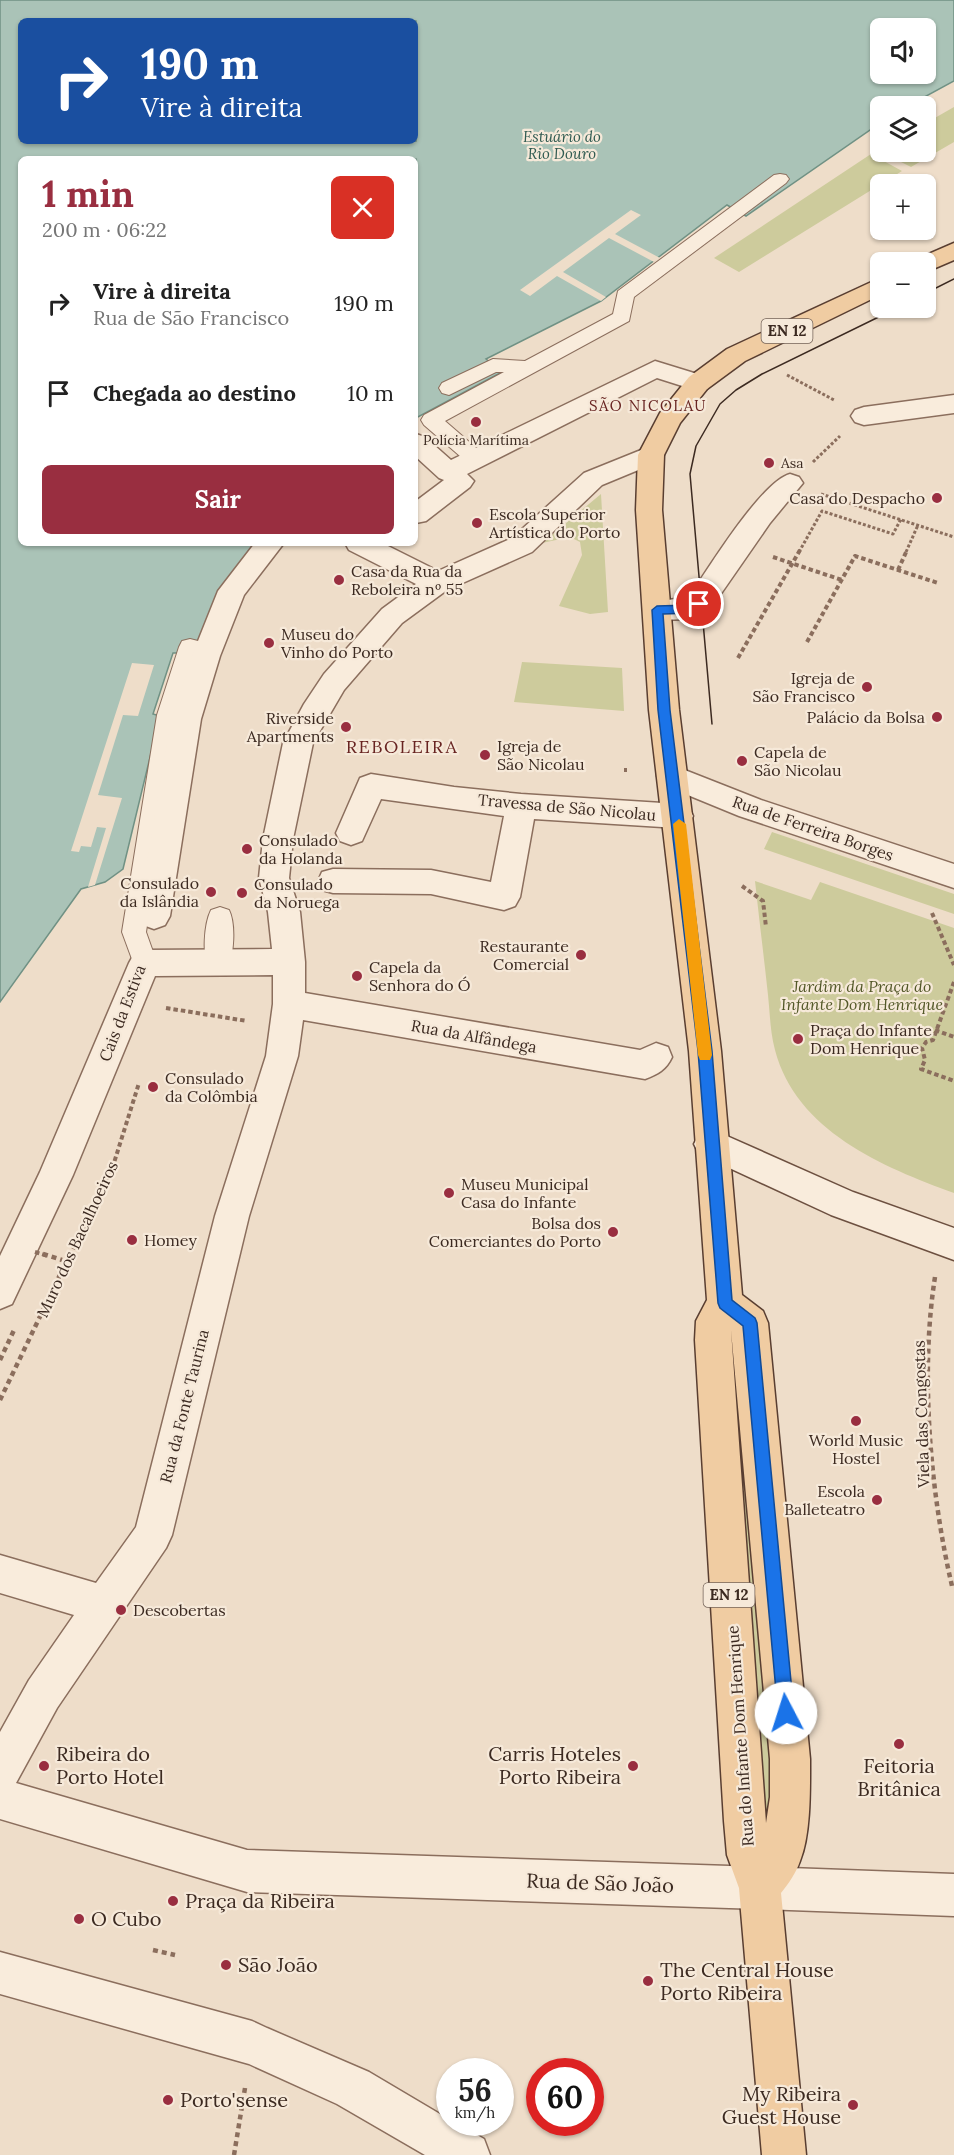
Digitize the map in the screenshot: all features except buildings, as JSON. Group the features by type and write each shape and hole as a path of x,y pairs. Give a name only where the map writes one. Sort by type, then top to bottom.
{"main road":[{"path":"936,259 954,250"},
{"name":"EN 12","path":"698,383 736,355 870,291"},
{"name":"Rua do Infante Dom Henrique","path":"698,383 669,419 651,455 649,510 664,710 705,1051 725,1303 714,1321 713,1340 744,1821 748,1855 760,1888"},
{"name":"EN 12","path":"760,1888 784,2155"}],"street":[{"path":"418,445 448,472 655,369 698,383"},
{"path":"864,416 954,404"},
{"path":"369,546 437,583 522,545 593,479 651,455"},
{"path":"418,513 461,481"},
{"path":"657,610 692,609 699,604 760,516 790,483"},
{"path":"154,916 186,719 206,656 232,591 268,546"},
{"name":"Rua da Fonte Taurina","path":"0,1772 44,1694 153,1535 232,1216 282,1056 289,1004 289,962 284,912 274,878 278,839 298,742 334,682 392,616 437,583"},
{"name":"Rua de Ferreira Borges","path":"672,776 750,808 954,876"},
{"name":"Travessa de São Nicolau","path":"349,836 369,789 521,806 678,816"},
{"path":"333,881 431,882 504,897 521,806"},
{"path":"145,963 289,962"},
{"name":"Cais da Estiva","path":"0,1293 56,1175 147,1002 145,963"},
{"name":"Rua da Alfândega","path":"289,1004 645,1065 656,1057"},
{"path":"711,1144 843,1204 948,1242"},
{"path":"0,1574 104,1605"},
{"name":"Rua de São João","path":"0,1799 247,1871 954,1895"},
{"path":"0,1973 252,2043 353,2088 468,2155"}],"lane":[{"path":"475,458 431,420 622,317 625,295 780,179"},
{"path":"449,388 494,365 528,368"},
{"name":"Cais da Estiva","path":"145,963 134,932 168,715 190,647"},
{"path":"218,963 220,917"}],"path":[{"path":"787,375 864,416"},
{"path":"815,492 954,537"},
{"path":"738,658 822,511 893,534 901,519"},
{"path":"898,570 918,525"},
{"path":"767,555 842,580"},
{"path":"807,642 855,556 938,583"},
{"path":"742,886 763,901 766,927"},
{"path":"932,913 954,966"},
{"path":"954,982 933,1040 922,1048 925,1060 921,1069 954,1081"},
{"path":"147,1002 236,1019"},
{"path":"935,1030 954,1036"},
{"name":"Muro dos Bacalhoeiros","path":"0,1400 113,1166 141,1075"},
{"name":"Viela das Congostas","path":"948,1242 934,1283 929,1364 933,1472 944,1555 952,1586"},
{"path":"35,1252 62,1260"},
{"path":"153,1950 175,1955"},
{"path":"234,2155 252,2043"}],"green space":[{"path":"954,107 954,142 936,152 936,117"},
{"path":"870,155 870,162 886,162 902,171 897,174 870,174 870,191 739,272 714,258"},
{"path":"901,162 920,162 911,167"},
{"path":"601,494 608,612 590,614 559,606 582,555 580,542 570,537 542,543"},
{"path":"522,662 622,668 624,711 514,702"},
{"path":"772,832 954,894 954,914 764,849"},
{"name":"Jardim da Praça do Infante Dom Henrique","path":"755,881 811,900 820,882 954,928 954,1193 899,1171 846,1142 822,1124 802,1103 786,1078 772,1036"},
{"path":"733,1332 759,1540 773,1824 763,1818 727,1343"}],"water":[{"name":"Estuário do Rio Douro","path":"0,0 954,0 954,81 926,96 870,96 870,130 746,216 727,205 601,301 486,359 502,372 418,417 418,156 18,156 18,546 261,546 197,648 173,653 153,714 160,716 123,869 105,882 81,889 0,1002"}],"pier":[{"path":"631,210 641,215 615,234 660,258 654,262 609,238 563,272 606,297 601,301 557,276 530,296 520,290"},
{"path":"132,663 154,665 138,716 123,715 98,795 122,798 95,885 88,887 106,828 97,827 91,847 81,846 79,852 71,851"}],"tram line":[{"path":"936,288 954,279"},
{"path":"712,724 690,474 696,446 720,404 736,390 762,374 877,318"}],"slow traffic":[{"path":"679,824 705,1055"}],"place":[{"name":"Polícia Marítima","path":"476,422"},
{"name":"Asa","path":"769,463"},
{"name":"Casa do Despacho","path":"937,498"},
{"name":"Escola Superior Artística do Porto","path":"477,523"},
{"name":"Casa da Rua da Reboleira nº 55","path":"339,580"},
{"name":"Museu do Vinho do Porto","path":"269,643"},
{"name":"Igreja de São Francisco","path":"867,687"},
{"name":"Palácio da Bolsa","path":"937,717"},
{"name":"Riverside Apartments","path":"346,727"},
{"name":"Igreja de São Nicolau","path":"485,755"},
{"name":"Capela de São Nicolau","path":"742,761"},
{"name":"Consulado da Holanda","path":"247,849"},
{"name":"Consulado da Islândia","path":"211,892"},
{"name":"Consulado da Noruega","path":"242,893"},
{"name":"Restaurante Comercial","path":"581,955"},
{"name":"Capela da Senhora do Ó","path":"357,976"},
{"name":"Praça do Infante Dom Henrique","path":"798,1039"},
{"name":"Consulado da Colômbia","path":"153,1087"},
{"name":"Museu Municipal Casa do Infante","path":"449,1193"},
{"name":"Bolsa dos Comerciantes do Porto","path":"613,1232"},
{"name":"Homey","path":"132,1240"},
{"name":"World Music Hostel","path":"856,1421"},
{"name":"Escola Balleteatro","path":"877,1500"},
{"name":"Descobertas","path":"121,1610"},
{"name":"Feitoria Britânica","path":"899,1744"},
{"name":"Ribeira do Porto Hotel","path":"44,1766"},
{"name":"Carris Hoteles Porto Ribeira","path":"633,1766"},
{"name":"Praça da Ribeira","path":"173,1901"},
{"name":"O Cubo","path":"79,1919"},
{"name":"São João","path":"226,1965"},
{"name":"The Central House Porto Ribeira","path":"648,1981"},
{"name":"Porto'sense","path":"168,2100"},
{"name":"My Ribeira Guest House","path":"853,2105"}],"district":[{"name":"SÃO NICOLAU","path":"648,406"},
{"name":"REBOLEIRA","path":"402,747"}],"route":[{"path":"699,604 692,609 657,610 664,710 705,1051 725,1303 750,1323 786,1713"}]}
